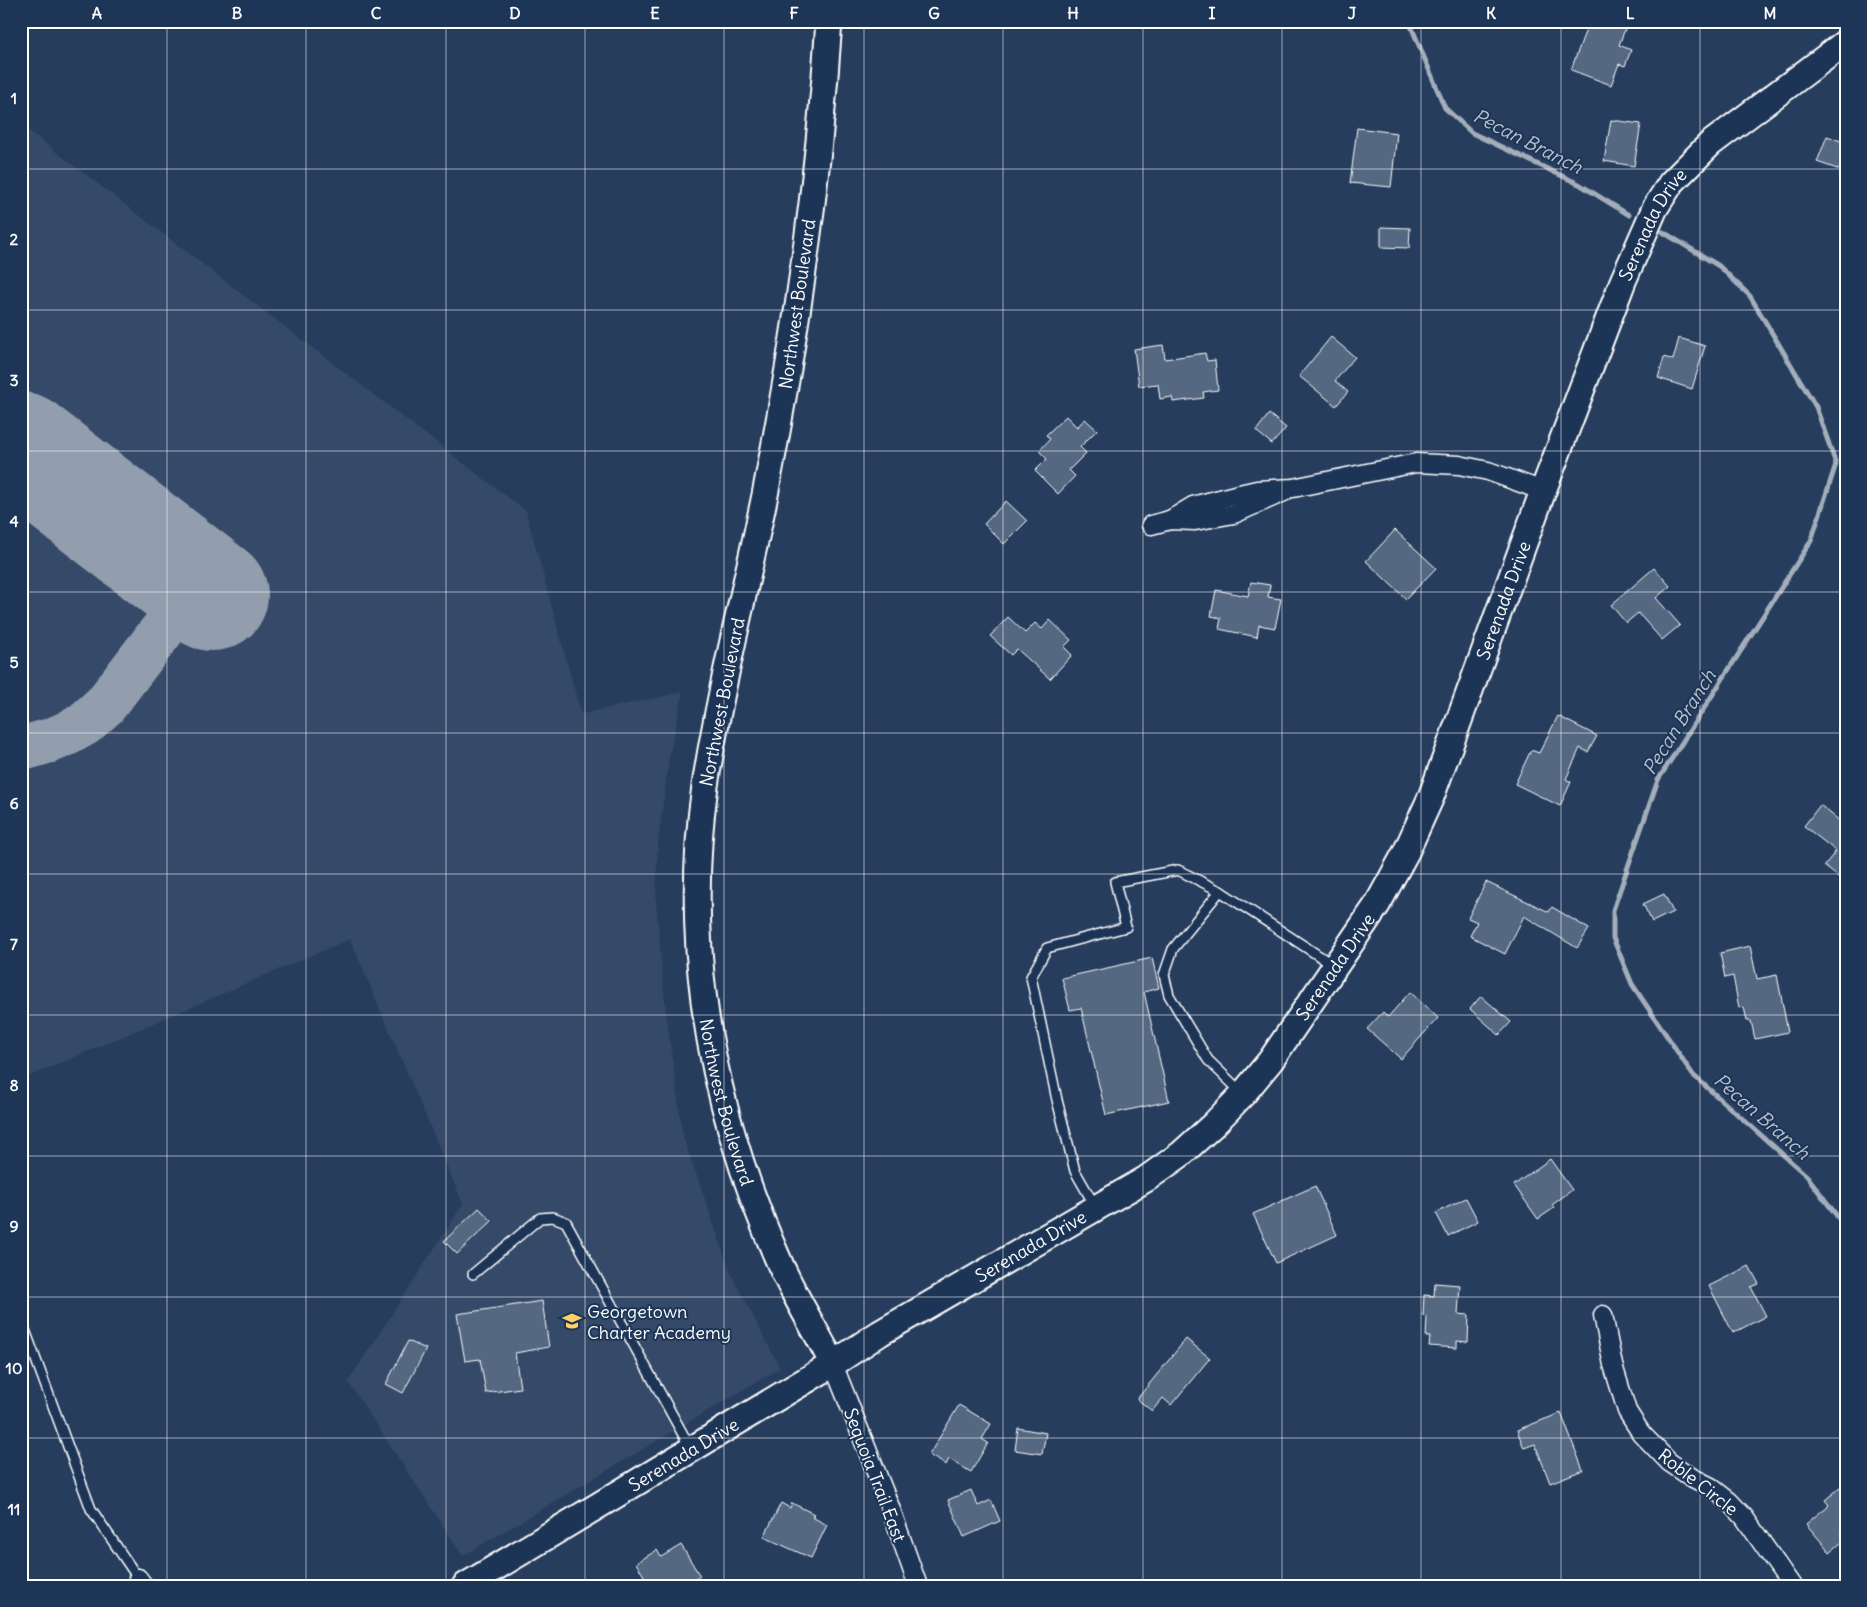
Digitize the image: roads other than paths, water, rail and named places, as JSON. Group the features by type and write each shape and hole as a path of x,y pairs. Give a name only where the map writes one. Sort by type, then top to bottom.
{"street":[{"name":"Northwest Boulevard","path":"829,21 817,160 795,329 764,496 716,724 705,789 699,855 698,919 704,997 712,1052 727,1116 742,1168 781,1266 833,1364"},
{"name":"Serenada Drive","path":"465,1586 833,1364 880,1333 1146,1179 1181,1154 1243,1094 1271,1060 1336,966 1377,905 1406,852 1431,797 1543,491 1644,230 1655,208 1671,183 1696,157 1734,124 1846,42"},
{"path":"1151,525 1170,520 1195,521 1234,514 1293,488 1402,465 1445,463 1488,471 1543,491"},
{"name":"Roble Circle","path":"1603,1315 1613,1365 1627,1411 1641,1433 1669,1462 1710,1487 1744,1517 1792,1586"},
{"name":"Sequoia Trail East","path":"833,1364 890,1507 918,1586"}],"lane":[{"path":"1097,1208 1075,1171 1057,1100 1031,977 1047,948 1126,927 1115,882 1178,870 1220,891 1336,966"},
{"path":"1220,891 1173,949 1164,975 1169,995 1208,1060 1243,1094"},
{"path":"473,1274 540,1218 553,1217 566,1222 691,1449"},
{"path":"25,1330 91,1510 141,1582"}],"waterway":[{"name":"Pecan Branch","path":"1409,21 1445,108 1472,133 1579,184 1629,215"},
{"name":"Pecan Branch","path":"1663,232 1719,266 1750,296 1816,407 1836,464 1811,541 1658,780 1613,910 1613,938 1632,984 1693,1075 1807,1176 1846,1228"}],"place":[{"name":"Georgetown Charter Academy","path":"572,1321"}]}
